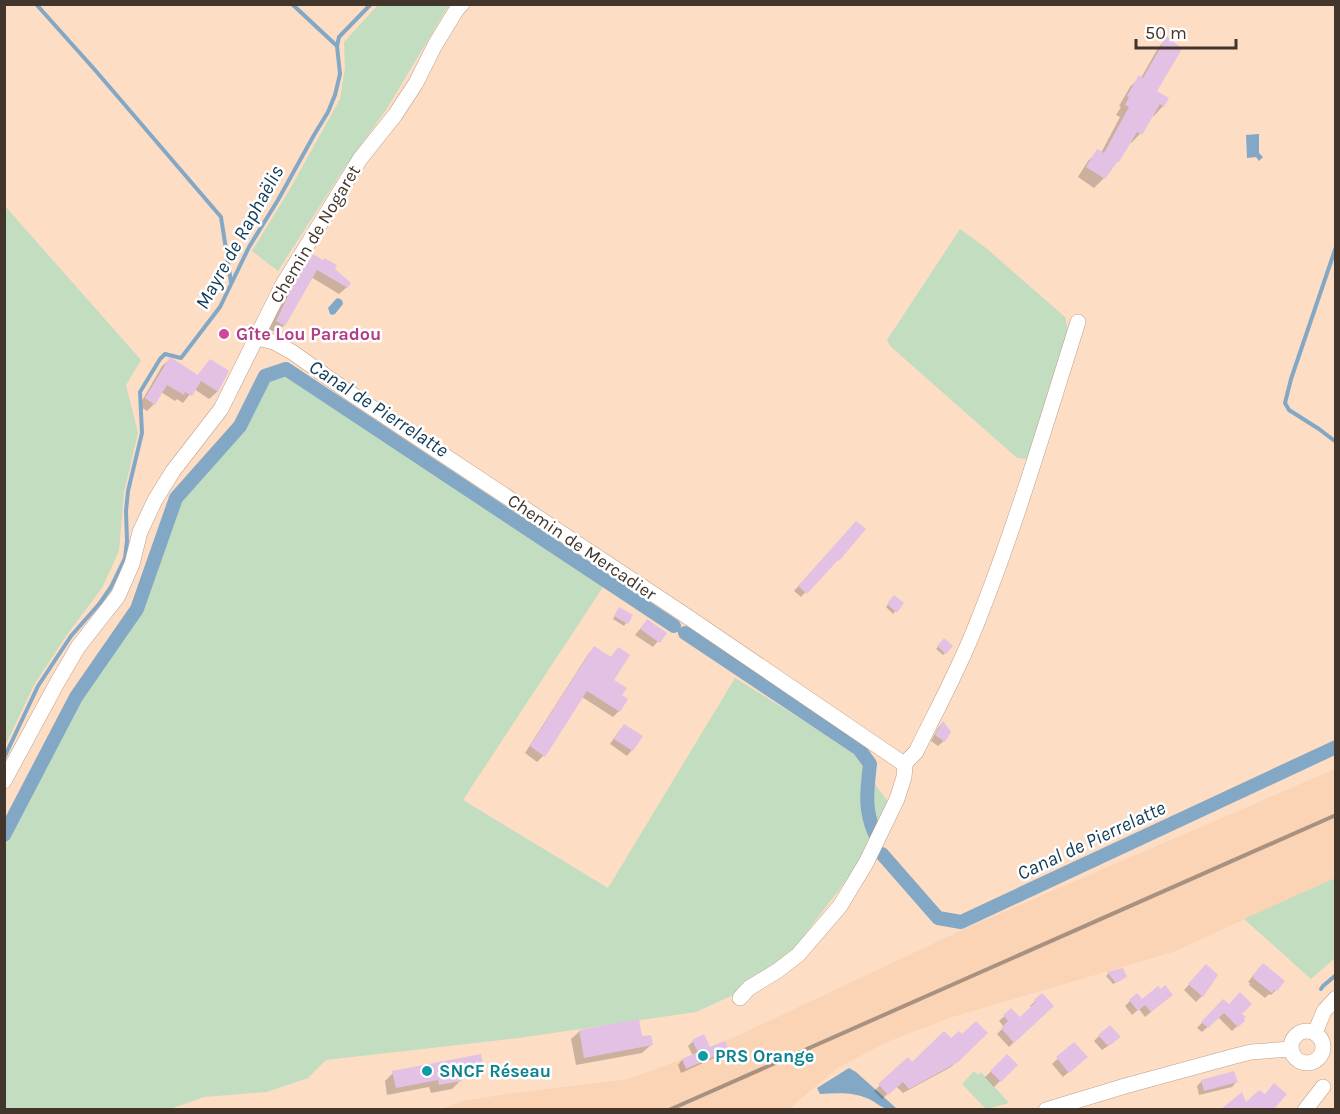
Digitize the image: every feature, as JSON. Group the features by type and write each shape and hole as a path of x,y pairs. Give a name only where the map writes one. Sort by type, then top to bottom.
{"street":[{"name":"Chemin de Nogaret","path":"4,782 78,647 118,596 132,564 140,532 155,500 173,471 222,409 282,286 360,159 395,115 416,83 435,45 462,4"},
{"path":"740,998 749,988 798,955 840,906 866,863 897,799 904,777 904,764 916,752 976,626 1014,522 1078,321"},
{"name":"Chemin de Mercadier","path":"257,338 274,342 292,352 904,764"},
{"path":"1315,1033 1324,1011 1335,998"},
{"path":"1305,1110 1322,1084 1324,1057 1322,1041 1315,1033 1309,1031 1298,1033 1291,1043 1292,1053 1299,1060 1304,1062 1324,1057"},
{"path":"1046,1110 1235,1056 1291,1048"}],"shaded area":[{"path":"1335,769 1335,878 1173,952 949,1018 887,1042 836,1069 789,1109 438,1110 463,1101 629,1079 682,1059 737,1036 962,930"}],"green space":[{"path":"378,5 449,5 386,110 345,167 278,271 252,251 290,189 340,99 345,68 344,42"},
{"path":"5,206 141,360 126,385 138,433 124,492 119,551 102,588 66,636 34,685 5,746"},
{"path":"960,229 986,248 1065,317 1068,330 1027,459 1017,458 890,346 887,340"},
{"path":"288,377 605,584 463,800 608,888 735,678 852,751 890,805 851,874 790,954 733,995 696,1012 519,1038 326,1060 308,1078 267,1092 204,1097 170,1109 5,1110 5,845 80,696 142,610 179,503 246,429 269,380"},
{"path":"1335,878 1335,958 1311,979 1244,919"},
{"path":"974,1071 978,1075 981,1072 1009,1103 986,1109 962,1084"}],"water":[{"path":"1259,134 1259,153 1263,157 1259,161 1256,157 1247,158 1246,135"},
{"path":"338,298 343,304 332,315 328,308"},
{"path":"849,1068 896,1108 885,1108 857,1095 820,1094 817,1088"}],"building":[{"path":"1167,36 1182,49 1157,91 1169,98 1164,107 1160,104 1142,135 1137,132 1119,162 1105,179 1086,167 1097,149 1104,153 1129,107 1125,105 1129,97 1127,96 1139,75 1143,78"},
{"path":"313,254 337,265 335,269 351,283 348,288 317,270 285,326 276,321 291,290"},
{"path":"170,357 198,375 210,359 229,371 218,392 201,381 192,396 185,392 184,395 167,385 155,405 145,398"},
{"path":"856,521 866,529 807,594 798,586"},
{"path":"894,595 904,603 897,613 887,604"},
{"path":"619,607 633,615 628,624 614,616"},
{"path":"647,619 667,633 660,643 640,629"},
{"path":"944,638 953,646 946,654 937,646"},
{"path":"594,646 611,657 618,647 630,655 614,680 627,688 622,695 628,699 620,712 587,691 545,757 530,746"},
{"path":"943,721 951,732 945,742 935,735"},
{"path":"624,724 643,736 633,751 614,739"},
{"path":"1263,963 1285,981 1277,991 1275,989 1272,993 1252,976"},
{"path":"1206,964 1218,975 1203,997 1188,984"},
{"path":"1123,968 1127,977 1116,983 1107,972"},
{"path":"1165,985 1173,995 1151,1012 1145,1005 1138,1011 1129,1000 1137,993 1142,999 1158,986 1161,989"},
{"path":"1240,992 1252,1004 1242,1014 1246,1017 1245,1021 1238,1027 1224,1013 1208,1028 1201,1022 1223,999 1229,1004"},
{"path":"1042,993 1054,1006 1014,1043 1001,1028 1008,1021 1003,1015 1011,1008 1020,1017"},
{"path":"639,1019 642,1036 651,1035 653,1045 584,1058 579,1030"},
{"path":"976,1021 988,1033 958,1062 909,1089 903,1082 888,1095 878,1084 908,1057 912,1062 944,1031 951,1038 959,1031 962,1034"},
{"path":"1110,1025 1121,1037 1108,1046 1098,1035"},
{"name":"PRS Orange","path":"704,1034 710,1047 725,1041 729,1050 686,1069 682,1059 698,1052 692,1040"},
{"path":"1074,1042 1088,1057 1069,1073 1056,1057"},
{"name":"SNCF Réseau","path":"481,1054 483,1066 461,1071 462,1081 439,1085 438,1080 396,1088 392,1071"},
{"path":"1007,1054 1018,1065 1001,1082 990,1071"},
{"path":"1234,1071 1238,1082 1204,1091 1201,1080"},
{"path":"1274,1083 1287,1094 1273,1110 1220,1110 1242,1092 1246,1102 1259,1090 1265,1094"}],"waterway":[{"path":"36,4 221,217 231,282"},
{"path":"292,4 337,46"},
{"name":"Mayre de Raphaëlis","path":"4,758 38,686 71,636 111,587 125,558 128,491 142,433 140,392 160,359 165,354 181,358 220,307 249,247 328,112 340,74 337,46 339,37 371,4"},
{"path":"1336,247 1285,403 1289,410 1336,442"},
{"name":"Canal de Pierrelatte","path":"4,835 76,697 137,609 176,498 240,426 265,376 286,369 674,626"},
{"name":"Canal de Pierrelatte","path":"685,633 859,749 870,764 868,808 875,834"},
{"name":"Canal de Pierrelatte","path":"882,854 938,918 961,922 1336,747"},
{"path":"1321,989 1336,975"}],"railway":[{"path":"669,1110 1336,815"}],"place":[{"name":"Gîte Lou Paradou","path":"224,334"},
{"name":"PRS Orange","path":"703,1056"},
{"name":"SNCF Réseau","path":"427,1071"}]}
